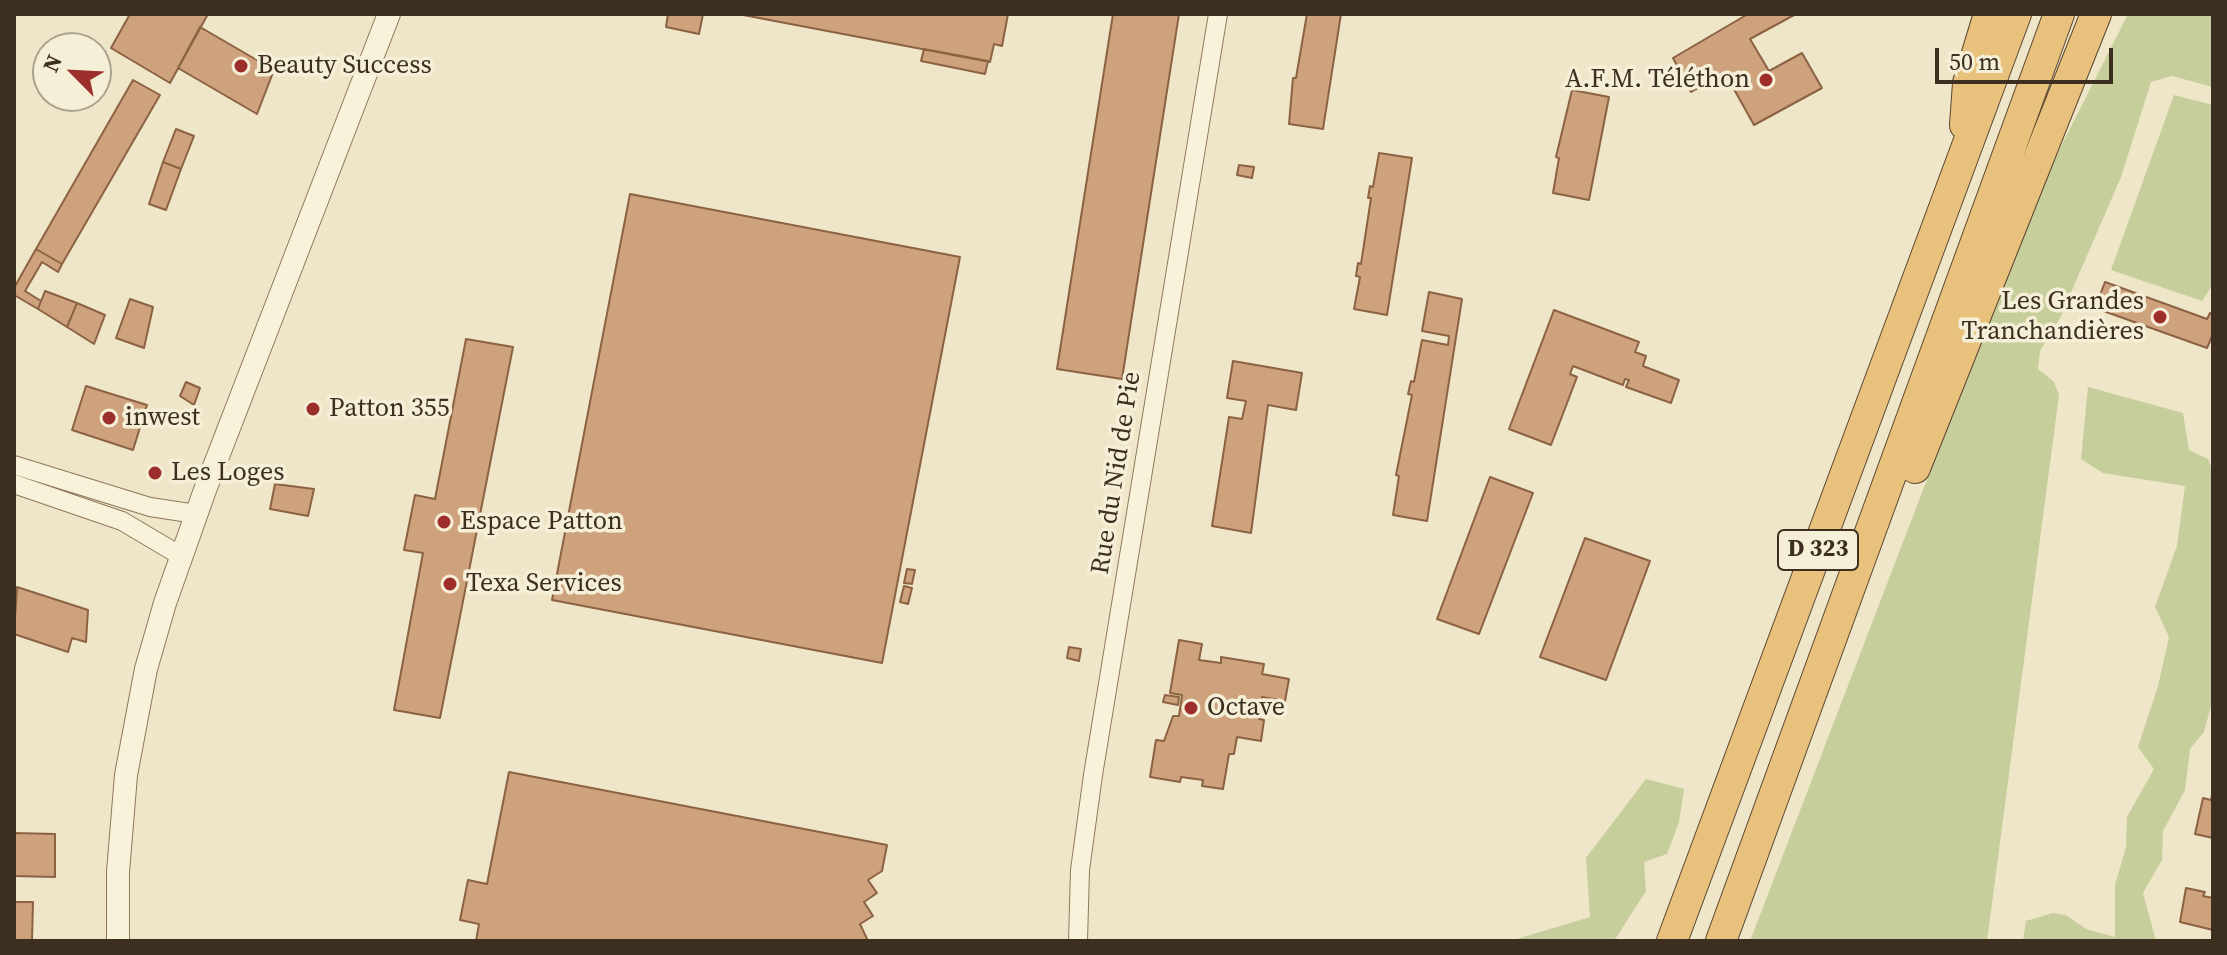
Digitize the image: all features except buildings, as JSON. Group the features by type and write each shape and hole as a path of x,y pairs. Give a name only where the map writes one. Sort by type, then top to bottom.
{"highway":[{"path":"1962,159 1968,83 1989,14"},
{"name":"D 323","path":"1672,941 2016,14"},
{"name":"D 323","path":"1721,941 2059,14"},
{"path":"1812,695 1848,635 2096,14"},
{"path":"2050,131 2115,14"}],"street":[{"path":"118,941 118,872 126,775 146,669 196,514 389,14"},
{"name":"Rue du Nid de Pie","path":"1078,941 1080,870 1097,750 1218,14"},
{"path":"14,465 150,507 196,514"},
{"path":"14,484 122,521 181,556"}],"green space":[{"path":"2128,14 2213,14 2213,87 2172,76 2151,82 2121,177 2060,318 2040,351 2038,369 2054,382 2059,395 1987,941 1750,941 2035,198"},
{"path":"2174,95 2213,105 2213,284 2202,301 2111,270"},
{"path":"2088,387 2183,413 2189,450 2208,459 2213,472 2213,698 2204,732 2190,749 2185,790 2163,831 2162,860 2143,893 2156,941 2023,941 2026,921 2053,913 2066,915 2086,929 2115,937 2115,885 2126,847 2127,817 2154,769 2138,747 2158,686 2169,637 2155,607 2177,546 2185,486 2103,473 2081,459"},
{"path":"1646,779 1684,789 1679,822 1667,854 1644,862 1646,891 1614,941 1510,941 1590,917 1586,858"}],"place":[{"name":"Beauty Success","path":"241,66"},
{"name":"A.F.M. Téléthon","path":"1766,80"},
{"name":"Les Grandes Tranchandières","path":"2160,317"},
{"name":"Patton 355","path":"313,409"},
{"name":"inwest","path":"109,418"},
{"name":"Les Loges","path":"155,473"},
{"name":"Espace Patton","path":"444,522"},
{"name":"Texa Services","path":"450,584"},
{"name":"Octave","path":"1191,708"}]}
